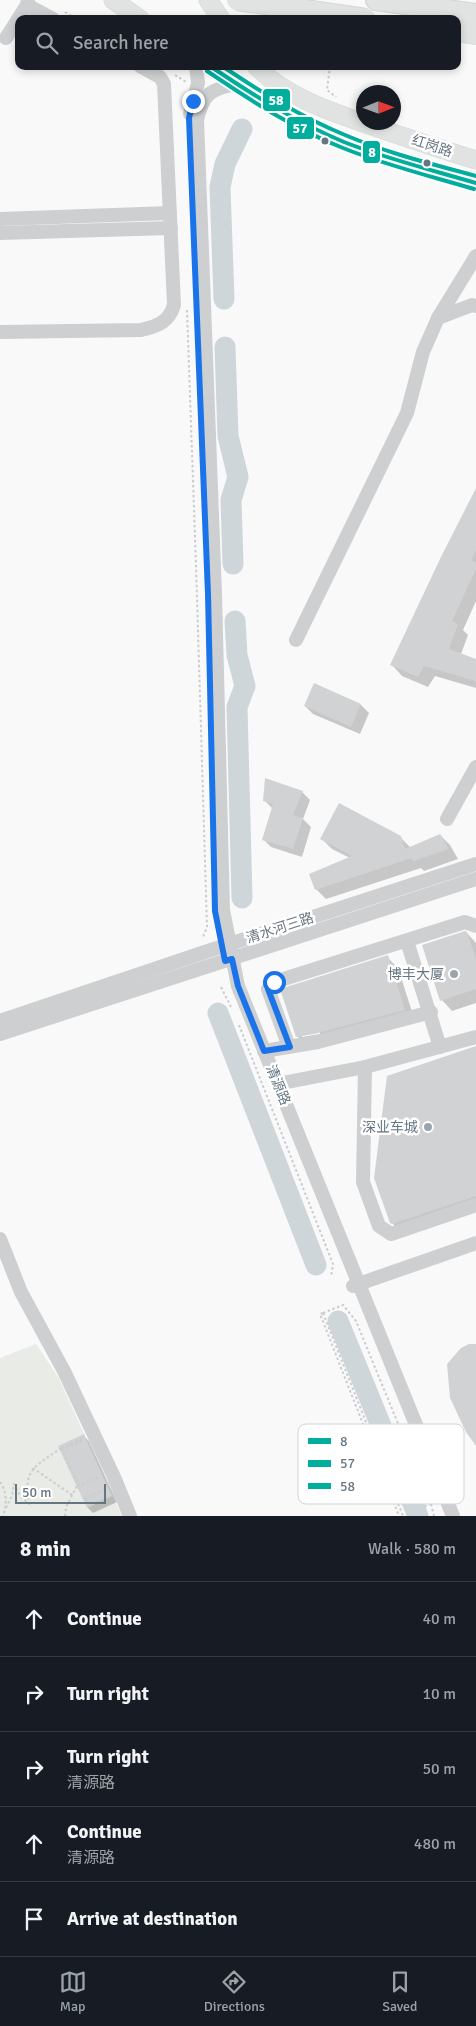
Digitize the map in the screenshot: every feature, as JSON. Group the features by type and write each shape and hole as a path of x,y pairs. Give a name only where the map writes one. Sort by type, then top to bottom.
{"highway":[{"path":"238,0 339,15"},
{"path":"376,0 472,14"},
{"path":"461,32 476,34"}],"main road":[{"path":"113,0 134,15"},
{"path":"208,0 218,15"},
{"name":"红岗路","path":"216,70 278,110 333,137 476,183"},
{"name":"红岗路","path":"260,70 274,82 304,100 355,120 476,160"}],"street":[{"path":"20,15 28,2 47,15"},
{"path":"6,38 15,23"},
{"path":"0,332 141,330 164,322 171,314 174,304 164,84 160,78 147,70"},
{"name":"清源路","path":"196,70 198,83 189,118 208,594 215,911 226,945"},
{"name":"清源路","path":"237,84 216,88 200,104 197,120 215,594 223,910 226,945 238,986 410,1424"},
{"path":"0,219 170,213"},
{"path":"0,233 171,228"},
{"path":"296,640 406,413 422,352 438,318 476,256"},
{"path":"438,318 472,305 476,306"},
{"path":"447,819 476,767"},
{"name":"清水河三路","path":"0,1021 476,864"},
{"name":"清水河三路","path":"0,1034 476,879"},
{"path":"290,1047 268,989 274,982 465,922 476,926"},
{"path":"407,941 431,1012 440,1047"},
{"name":"清源路","path":"229,960 230,988 414,1424"},
{"path":"264,1051 345,1036 431,1012"},
{"path":"277,1084 365,1067 476,1037"},
{"path":"365,1067 363,1182 378,1226 390,1234 476,1205"},
{"path":"0,1239 21,1292 64,1371 114,1477 130,1516"},
{"path":"355,1285 476,1243"},
{"name":"清源路","path":"441,1504 446,1516"},
{"name":"清源路","path":"448,1504 453,1516"}],"path":[{"path":"330,70 327,90 340,99"},
{"path":"186,302 207,927 203,937"},
{"path":"221,987 232,1009"},
{"path":"236,1018 333,1264 331,1277"},
{"path":"363,1424 320,1314 343,1305 356,1321 398,1424"},
{"path":"323,1313 367,1424"},
{"path":"3,1516 12,1496 14,1484 21,1497 29,1504 26,1492 27,1480 33,1468 62,1449 85,1439"},
{"path":"62,1449 79,1486 101,1476"},
{"path":"33,1468 72,1495"},
{"path":"0,1482 4,1488 6,1508"},
{"path":"104,1483 106,1489 85,1499 88,1506 110,1496"},
{"path":"65,1516 66,1507 77,1486"},
{"path":"394,1504 399,1516"},
{"path":"398,1504 403,1516"},
{"path":"424,1504 425,1506 431,1504 434,1516"}],"shaded area":[{"path":"36,1344 58,1377 122,1516 0,1516 0,1358"}],"building":[{"path":"476,488 476,550 471,560 476,563 476,569 452,621 458,624 449,649 476,659 476,681 424,666 418,677 390,665"},
{"path":"314,683 361,704 351,727 304,706"},
{"path":"265,778 303,791 293,815 303,818 293,849 262,840 273,804 263,801"},
{"path":"339,803 401,836 405,849 440,834 449,849 413,861 412,858 315,890 309,874 352,856 320,839"},
{"name":"博丰大厦","path":"465,931 476,959 476,989 440,1001 422,945"},
{"path":"388,955 405,1010 296,1037 280,989"},
{"name":"深业车城","path":"476,1046 476,1196 392,1224 374,1178 387,1076"},
{"path":"469,1344 476,1344 476,1446 466,1432 464,1424 462,1424 450,1398 447,1364 461,1348"},
{"path":"84,1434 112,1496 87,1508 58,1446"}],"waterway":[{"path":"224,299 220,187 225,164 242,129"},
{"path":"225,347 228,436 238,477 231,500 233,564"},
{"path":"235,621 237,655 245,686 237,707 242,898"},
{"path":"218,1013 316,1265"},
{"path":"338,1321 380,1424"},
{"path":"413,1504 418,1516"}],"transit line":[{"name":"8","path":"216,70 275,107 309,126 344,142 377,154 476,183"},
{"name":"58","path":"228,70 282,103 329,128 393,153 476,176"},
{"name":"57","path":"207,71 273,113 307,132 343,148 375,160 474,189"}],"place":[{"name":"博丰大厦","path":"454,974"},
{"name":"深业车城","path":"428,1127"}],"route":[{"path":"193,101 189,118 208,594 215,911 225,961 232,959 238,986 264,1051 290,1047 268,989 274,982"}]}
